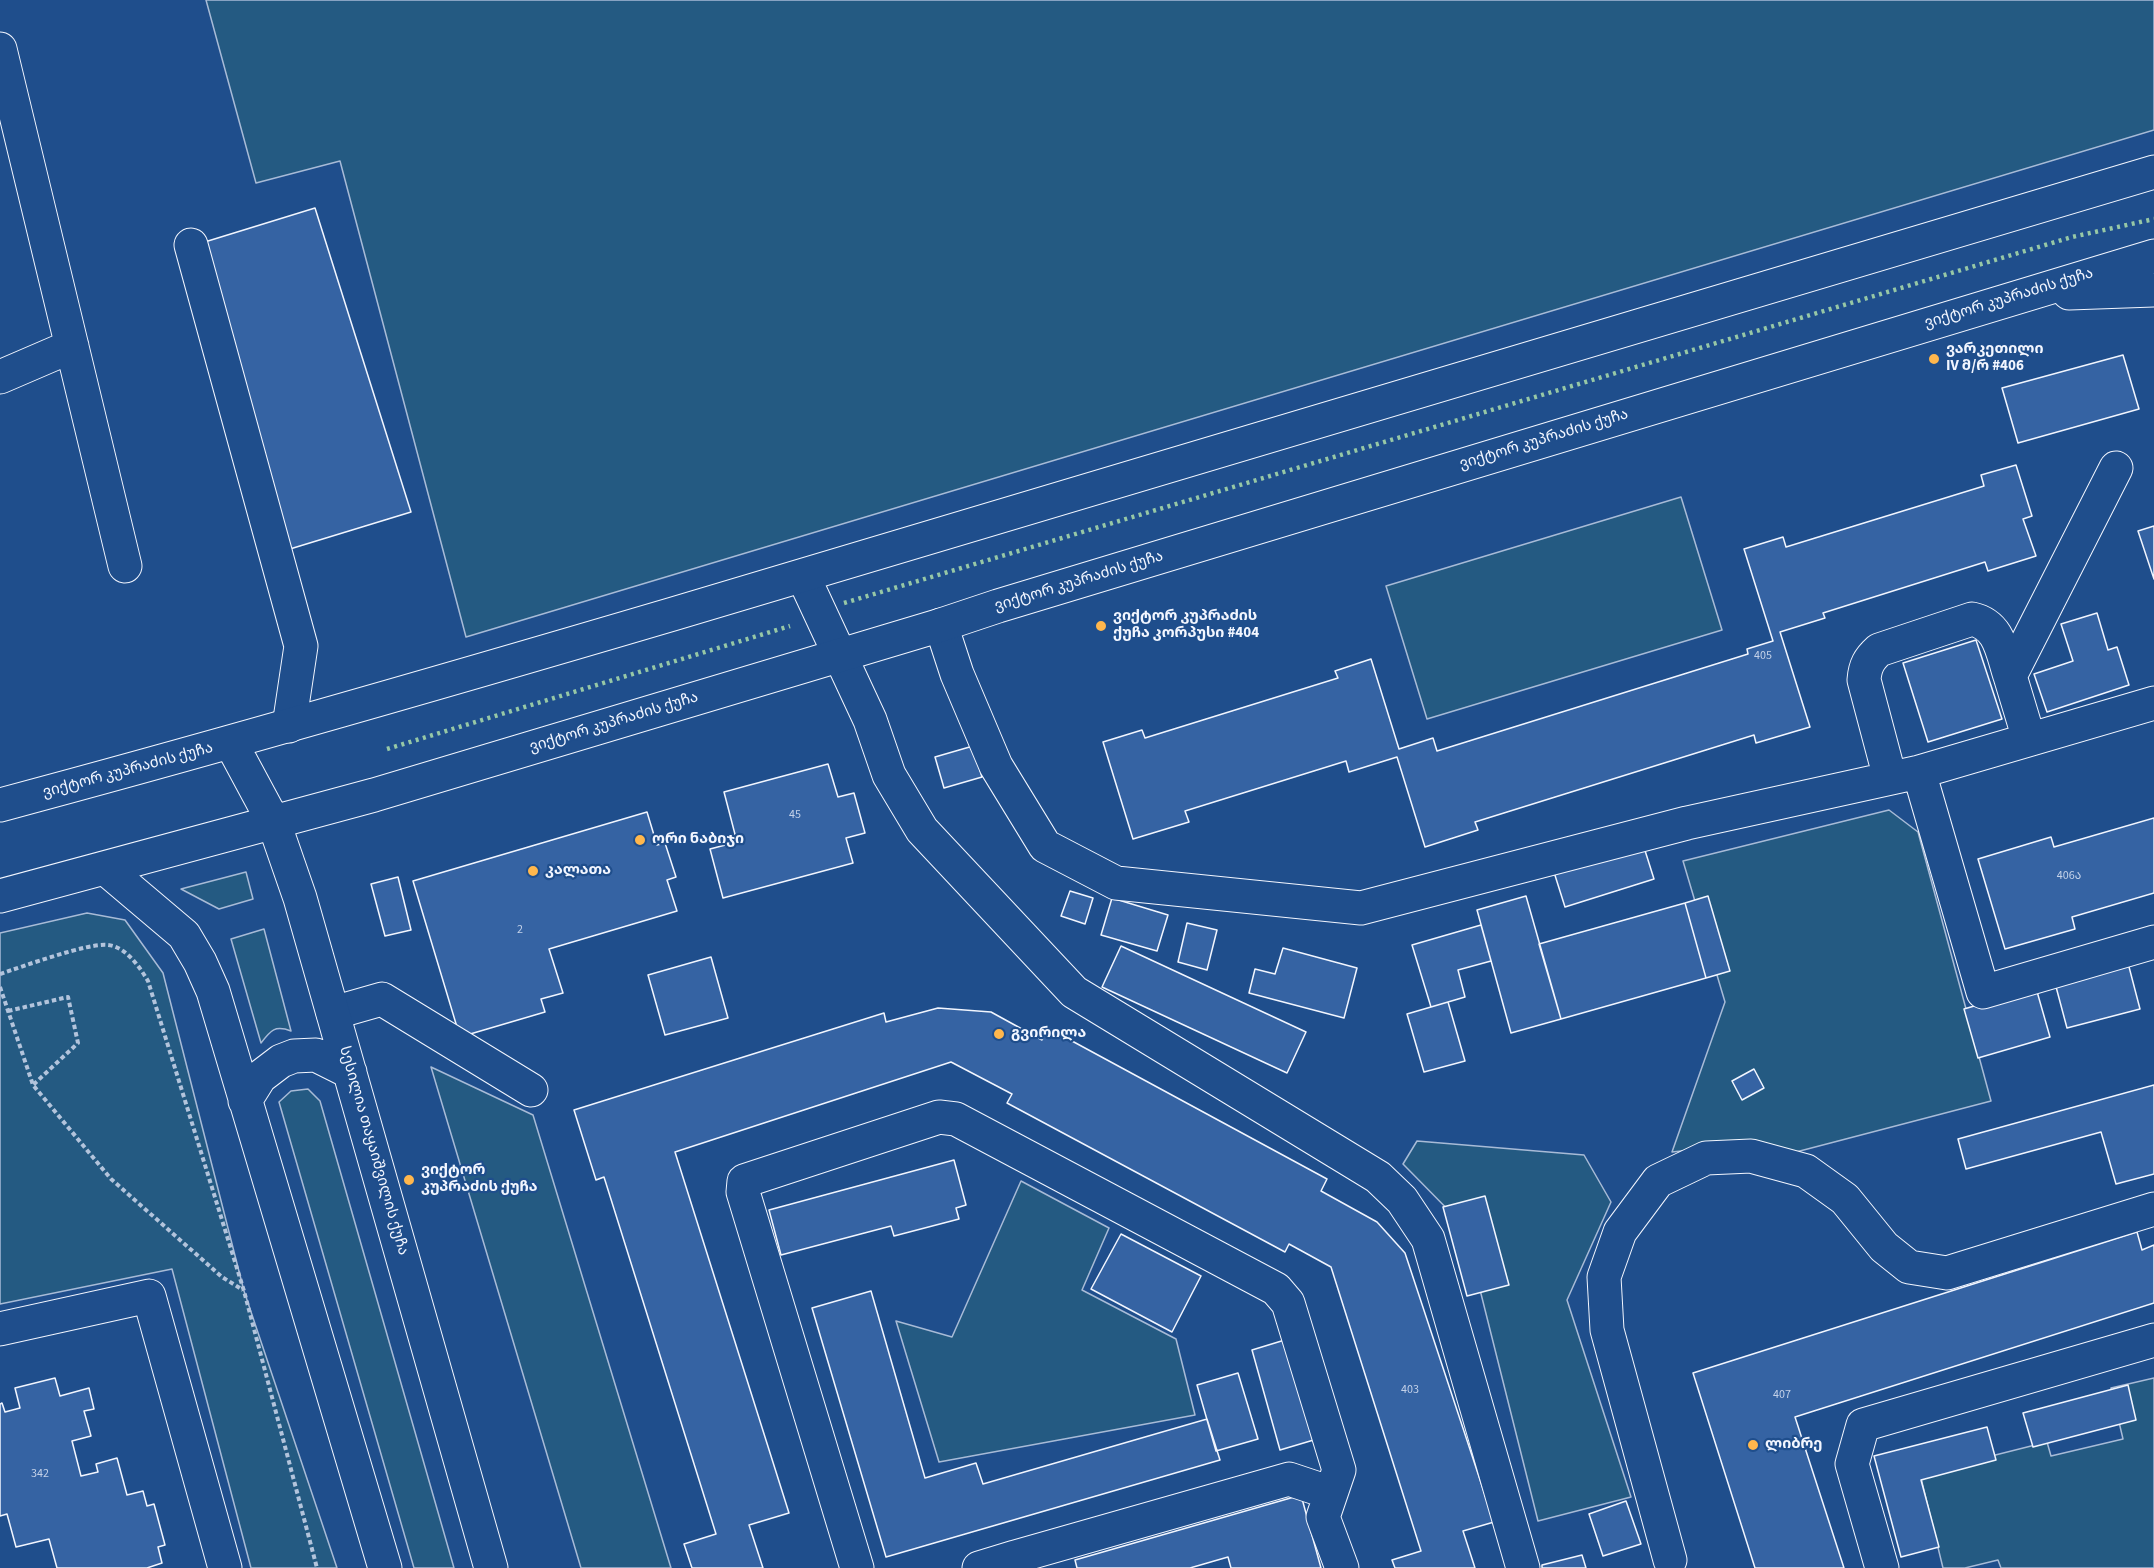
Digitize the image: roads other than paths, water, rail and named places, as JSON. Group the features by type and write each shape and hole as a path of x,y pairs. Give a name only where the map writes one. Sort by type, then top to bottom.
{"main road":[{"path":"0,49 125,566"},
{"name":"ვიქტორ კუპრაძის ქუჩა","path":"0,805 231,743 803,576 2154,172"},
{"path":"191,245 301,646 289,726"},
{"name":"ვიქტორ კუპრაძის ქუჩა","path":"0,896 274,823 941,625 2154,256"},
{"path":"2022,295 2154,290"},
{"path":"0,377 72,346"},
{"path":"2010,676 2116,468"},
{"path":"803,576 870,720 889,775 922,830 1074,992 1378,1177 1402,1200 1428,1239 1523,1568"},
{"path":"2029,739 1996,635 1983,621 1972,619 1879,650 1871,657 1865,668 1864,680 1904,775 1983,992 2154,942"},
{"path":"941,625 957,674 996,766 1045,846 1116,883 1361,908 1688,823 1904,775 2154,703"},
{"name":"სესილია თაყაიშვილის ქუჩა","path":"231,743 274,823 300,898 490,1568"},
{"path":"106,868 184,935 213,991 385,1568"},
{"path":"333,1012 382,999 531,1089"},
{"path":"245,1101 260,1077 281,1061 294,1056 316,1055 350,1072"},
{"path":"856,1568 743,1192 744,1181 939,1117 956,1119 1282,1294 1288,1303 1339,1470 1323,1517 1342,1568"},
{"path":"1670,1560 1607,1330 1604,1277 1620,1232 1658,1181 1706,1158 1750,1156 1806,1171 1845,1199 1884,1247 1909,1267 1947,1273 2154,1209"},
{"path":"0,1329 149,1296 225,1568"},
{"path":"1882,1568 1852,1464 1863,1425 2154,1340"},
{"path":"979,1568 1017,1562 1289,1479 1331,1493"}],"place":[{"name":"ვარკეთილი IV მ/რ #406","path":"1934,359"},
{"name":"ვიქტორ კუპრაძის ქუჩა კორპუსი #404","path":"1101,626"},
{"name":"ორი ნაბიჯი","path":"640,840"},
{"name":"კალათა","path":"533,871"},
{"name":"გვირილა","path":"999,1034"},
{"name":"ვიქტორ კუპრაძის ქუჩა","path":"409,1180"},
{"name":"ლიბრე","path":"1753,1445"}]}
